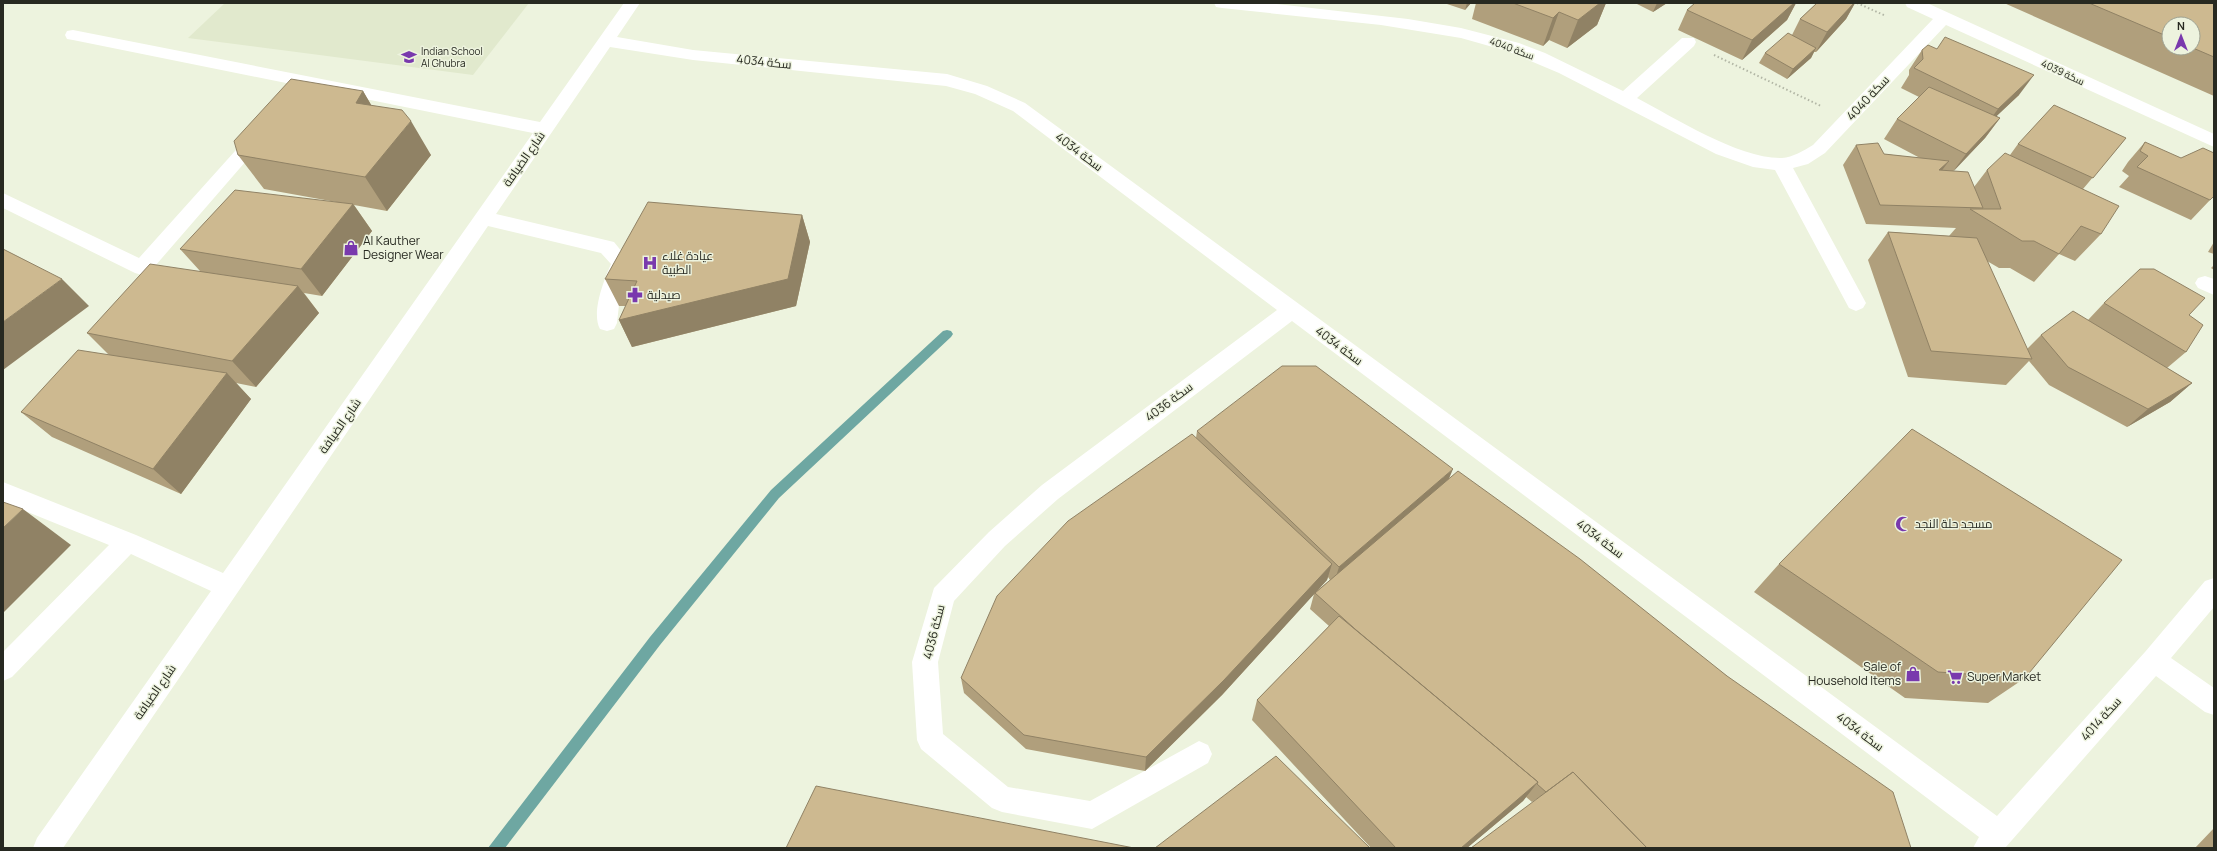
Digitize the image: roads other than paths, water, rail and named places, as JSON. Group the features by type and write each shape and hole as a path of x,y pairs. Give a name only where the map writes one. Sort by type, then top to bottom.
{"street":[{"name":"شارع الضيافة","path":"47,848 632,3"},
{"name":"سكة 4040","path":"1222,3 1432,26 1476,35 1520,50 1556,65 1705,140 1748,159 1763,163 1781,164 1800,161 1819,149 1944,17"},
{"name":"سكة 4039","path":"1913,3 2214,141"},
{"path":"73,35 545,129"},
{"name":"سكة 4034","path":"606,41 693,55 947,80 981,90 1019,107 1291,310 1992,841"},
{"path":"1625,100 1688,42"},
{"path":"290,99 305,81"},
{"path":"3,200 142,268 270,122"},
{"path":"1781,164 1856,303"},
{"path":"483,218 607,247 621,263 611,286 607,323"},
{"name":"سكة 4036","path":"1199,754 1092,815 1002,799 930,740 925,662 943,596 997,539 1050,492 1291,310"},
{"path":"3,492 128,542 228,587"},
{"path":"3,669 128,542"},
{"name":"سكة 4014","path":"1992,841 2154,660 2214,589"},
{"path":"2154,660 2214,703"}],"waterway":[{"path":"496,848 655,641 775,494 947,334"}],"place":[{"name":"Indian School Al Ghubra","path":"409,57"},
{"name":"Al Kauther Designer Wear","path":"351,248"},
{"name":"عيادة غلاء الطبية","path":"650,263"},
{"name":"صيدلية","path":"635,295"},
{"name":"مسجد حلة النجد","path":"1903,524"},
{"name":"Sale of Household Items","path":"1913,674"},
{"name":"Super Market","path":"1955,677"}]}
